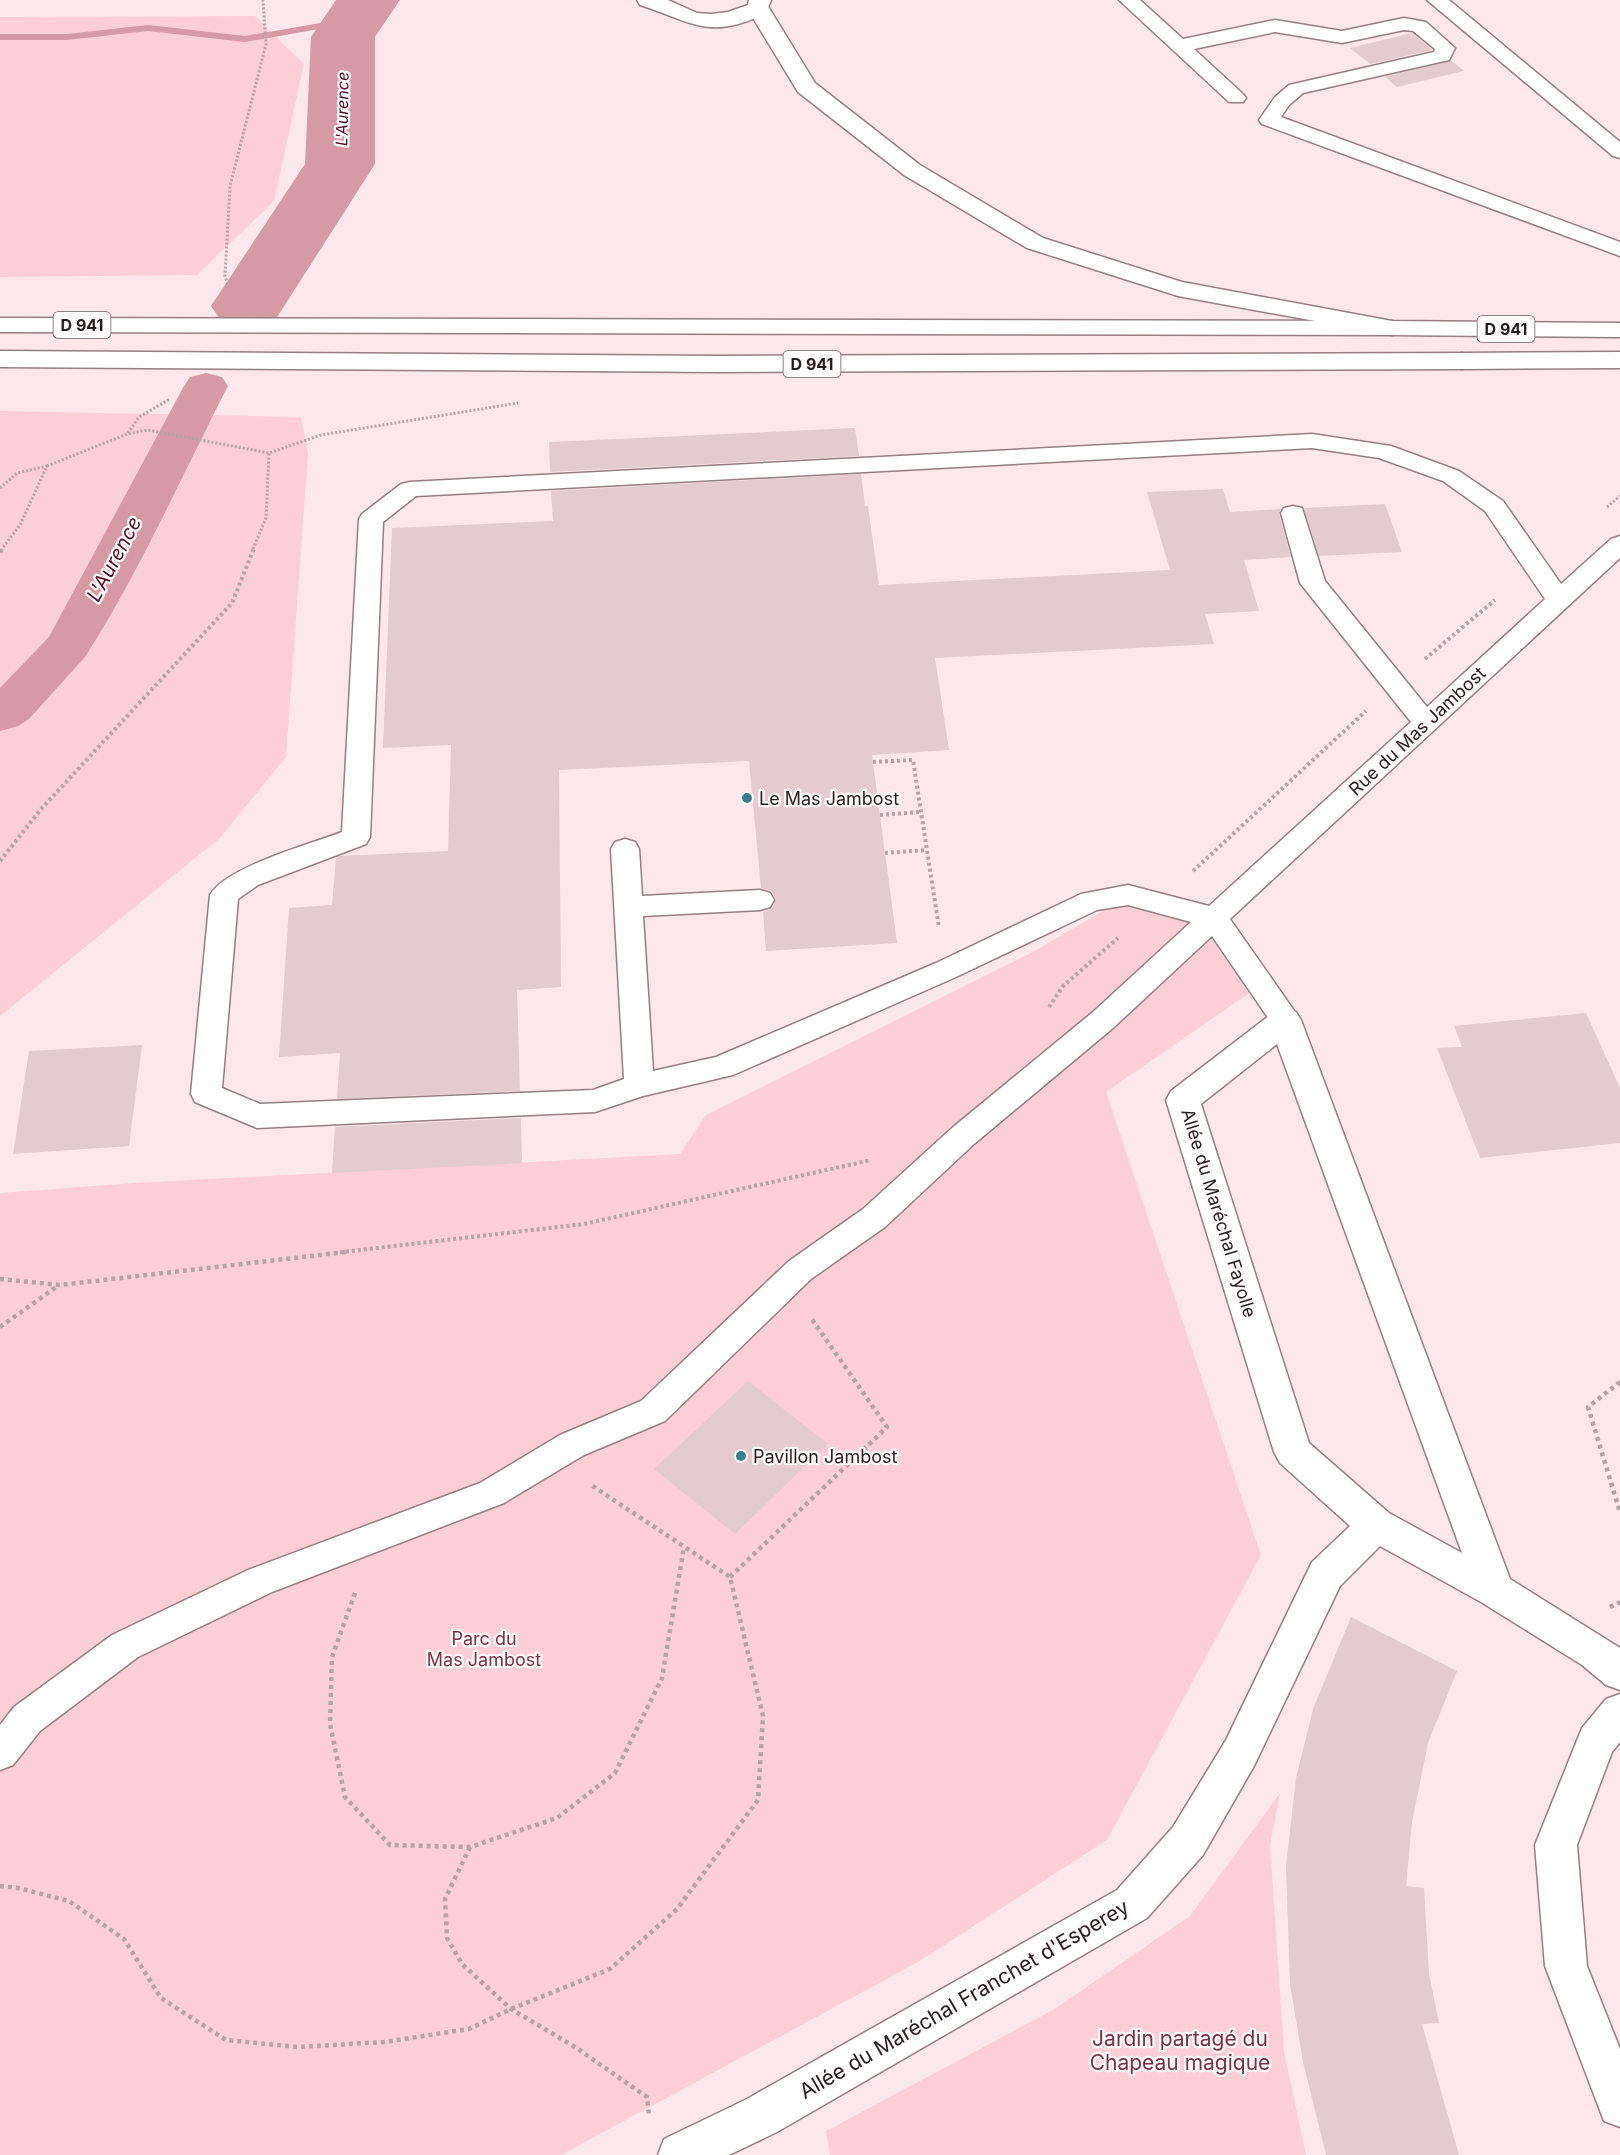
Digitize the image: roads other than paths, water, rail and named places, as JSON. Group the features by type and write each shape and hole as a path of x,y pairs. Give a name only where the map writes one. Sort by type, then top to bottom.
{"main road":[{"path":"648,0 671,4 684,16 718,21 735,18 759,4 806,87 912,170 1035,243 1178,289 1392,328"},
{"name":"D 941","path":"0,325 1620,330"},
{"name":"D 941","path":"0,359 720,364 1620,360"},
{"path":"1285,1020 1495,1590"},
{"name":"Allée du Maréchal Fayolle","path":"1285,1020 1183,1100 1293,1452 1376,1525 1495,1590 1596,1653 1620,1672"},
{"name":"Allée du Maréchal Franchet d'Esperey","path":"680,2155 761,2116 1132,1904 1188,1840 1234,1762 1326,1574 1376,1525"},
{"path":"1620,1712 1596,1741 1556,1845 1566,1966 1620,2105"}],"lane":[{"path":"1129,0 1236,98"},
{"path":"1437,0 1620,153"},
{"path":"1180,46 1275,26 1342,37 1404,24 1419,26 1445,48 1442,56 1296,89 1282,101 1269,120 1620,249"},
{"path":"1285,1020 1214,918 1128,895 1091,901 946,970 722,1067 639,1085 595,1101 257,1116 206,1094 224,895 248,878 356,837 371,519 410,489 1312,441 1383,451 1451,476 1494,506 1559,600"},
{"path":"1293,513 1313,583 1426,723"},
{"name":"Rue du Mas Jambost","path":"0,1753 27,1719 125,1646 260,1581 492,1493 572,1444 653,1411 800,1270 874,1218 963,1136 1103,1020 1620,544"},
{"path":"625,849 639,1085"},
{"path":"628,907 760,900"}],"waterway":[{"name":"L'Aurence","path":"248,306 340,164 343,37 368,0"},
{"path":"0,37 67,37 148,28 245,39 355,20"},
{"name":"L'Aurence","path":"0,714 11,707 68,646 101,588 206,386"}],"place":[{"name":"Le Mas Jambost","path":"747,798"},
{"name":"Pavillon Jambost","path":"741,1456"}],"park label":[{"name":"Parc du Mas Jambost","path":"484,1648"},
{"name":"Jardin partagé du Chapeau magique","path":"1180,2050"}]}
